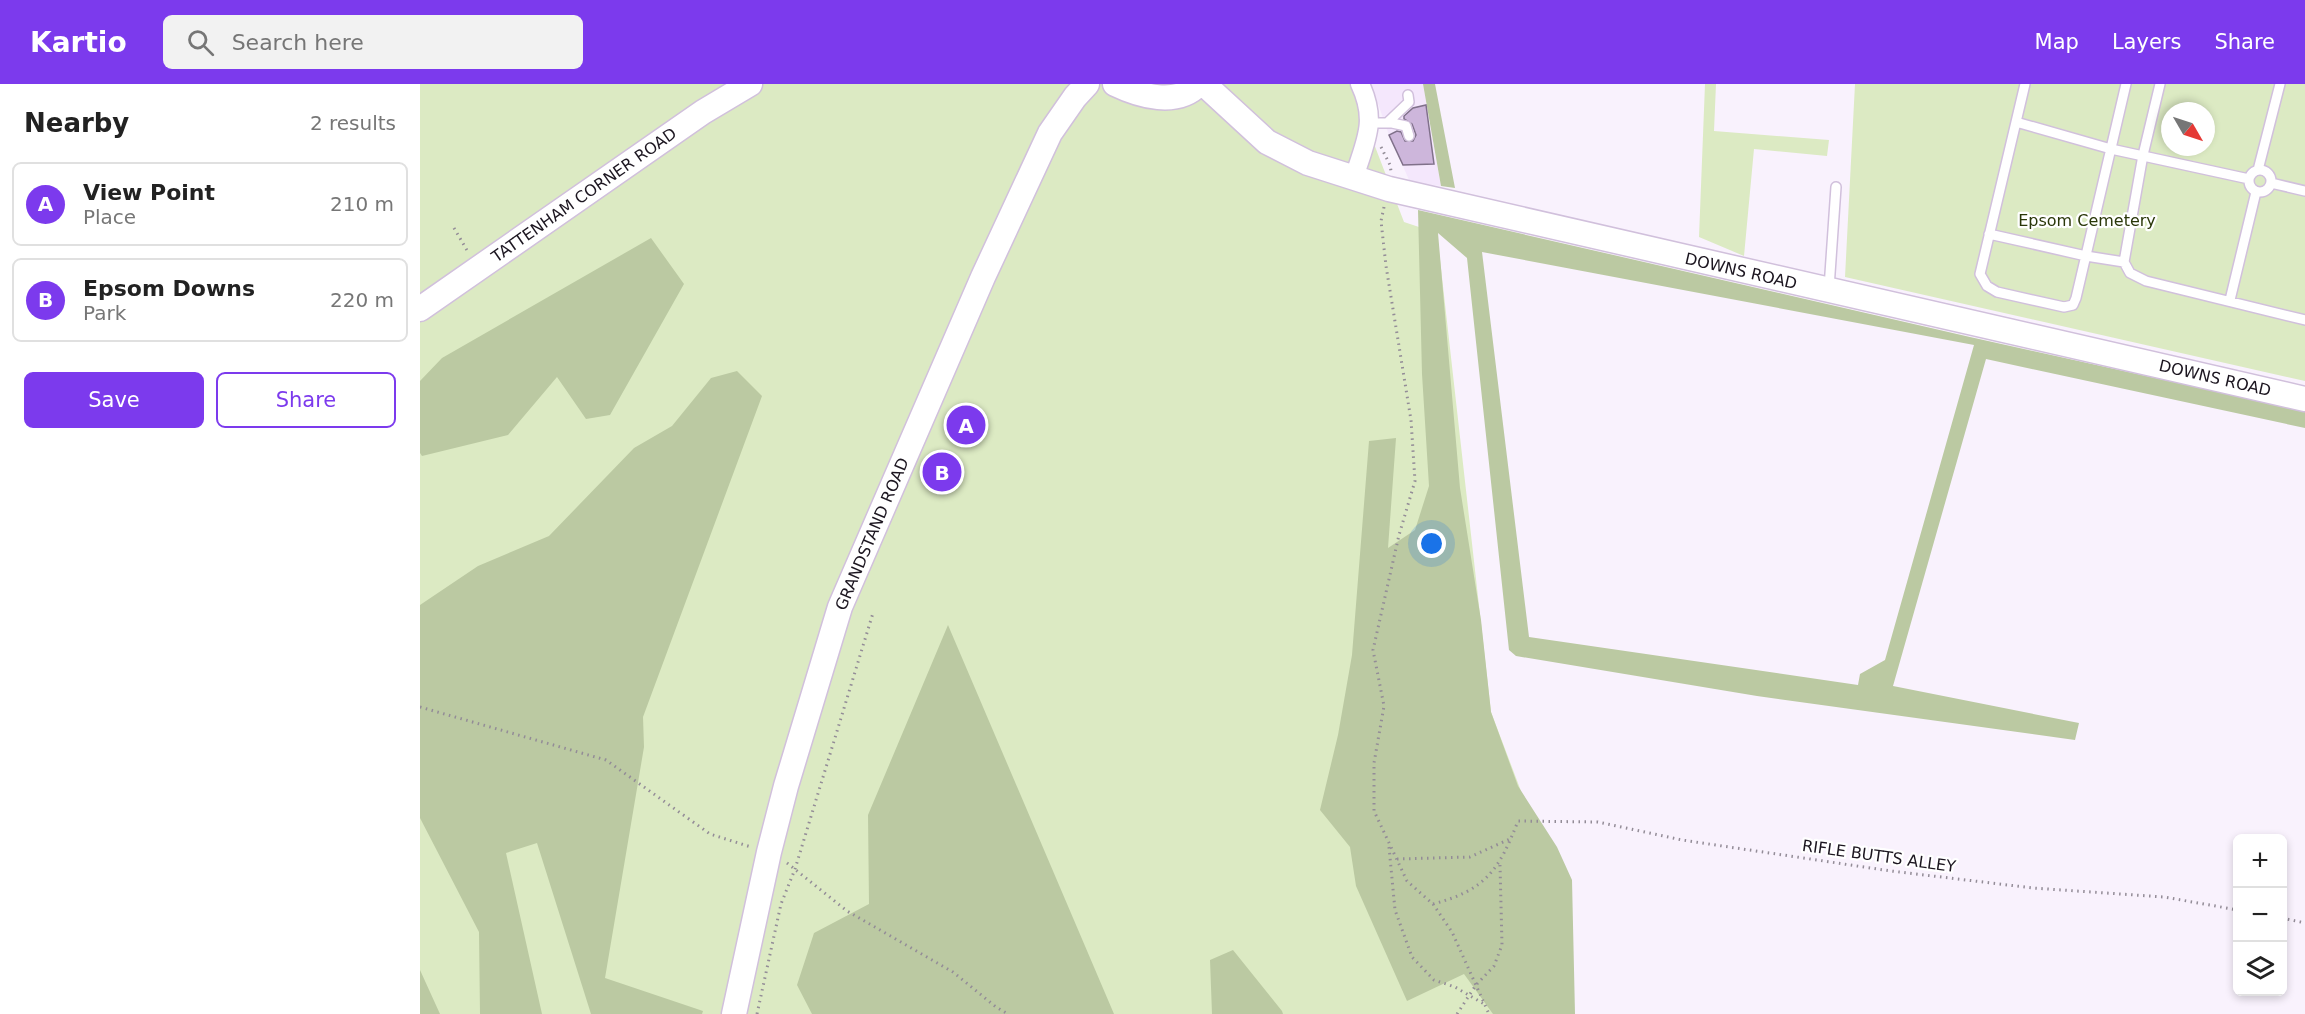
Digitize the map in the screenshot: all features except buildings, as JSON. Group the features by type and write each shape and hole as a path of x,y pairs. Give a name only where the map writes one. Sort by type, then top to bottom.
{"main road":[{"name":"TATTENHAM CORNER ROAD","path":"420,309 703,112 750,84"},
{"name":"GRANDSTAND ROAD","path":"734,1014 769,852 786,786 840,607 983,277 1050,133 1087,84"},
{"path":"1114,84 1130,91 1166,99 1191,92 1201,84"},
{"name":"DOWNS ROAD","path":"1201,84 1267,142 1308,163 1389,189 2305,399"}],"street":[{"path":"1354,178 1375,127 1360,84"}],"lane":[{"path":"2025,84 1980,274 1987,286 1997,292 2064,307 2073,305 2126,84"},
{"path":"2160,84 2143,155 2124,262 2130,273 2146,281 2305,320"},
{"path":"2256,192 2250,186 2249,179 2258,170 2280,84"},
{"path":"1375,127 1409,102 1408,95"},
{"path":"2016,122 2111,149 2249,179"},
{"path":"1375,127 1406,126 1409,136"},
{"path":"2256,192 2267,190 2271,183 2267,172 2258,170"},
{"path":"2271,183 2305,191"},
{"path":"1829,291 1836,187"},
{"path":"2230,300 2256,192"},
{"path":"1989,234 2086,256 2124,262"}],"path":[{"path":"1375,127 1377,139 1390,165 1392,176 1381,221 1386,266 1412,420 1415,481 1399,535 1373,650 1384,706 1374,763 1374,811 1407,881 1433,904 1452,932 1489,1014"},
{"path":"454,228 477,269"},
{"path":"757,1014 782,904 795,869 873,613"},
{"path":"420,707 606,760 710,834 769,852 795,869 847,911 952,972 1008,1014"},
{"name":"RIFLE BUTTS ALLEY","path":"1512,838 1518,821 1598,822 1682,840 1891,871 2033,888 2164,897 2233,909"},
{"path":"1391,861 1470,857 1512,838"},
{"path":"1433,904 1455,898 1478,885 1500,864 1512,838"},
{"path":"1388,844 1395,910 1412,957 1434,980 1455,987 1485,1005"},
{"path":"1457,1014 1476,986 1494,966 1502,945 1500,864"},
{"path":"2287,919 2305,923"}],"shaded area":[{"path":"1371,84 1423,84 1441,186 1410,182 1389,135"}],"green space":[{"path":"420,84 1351,84 1404,222 1437,233 1491,712 1521,791 1552,1014 420,1014"},
{"path":"1423,84 1435,84 1455,188 1441,186"},
{"path":"1705,84 1716,84 1714,131 1829,140 1827,156 1754,149 1744,256 1699,237"},
{"name":"Epsom Cemetery","path":"1855,84 2305,84 2305,381 1845,277"},
{"path":"1418,210 1970,337 2305,411 2305,428 1986,359 1893,686 2079,723 2075,740 1757,696 1516,656 1509,650 1467,258 1438,233 1460,488 1481,620 1491,712 1518,786 1557,847 1572,880 1575,1014 1493,1014 1464,974 1407,1001 1356,886 1350,847 1320,810 1338,735 1352,655 1369,441 1396,438 1388,548 1415,530 1429,486 1422,374","holes":["1482,252 1974,345 1885,660 1860,674 1858,685 1529,637"]},
{"path":"651,238 684,284 610,415 586,419 557,377 508,435 422,456 420,453 420,381 442,358"},
{"path":"737,371 762,396 643,717 644,747 605,978 703,1011 702,1014 591,1014 537,843 506,853 542,1014 480,1014 479,932 420,818 420,605 478,566 549,536 634,448 672,426 711,378"},
{"path":"948,625 1114,1014 812,1014 797,985 814,933 869,904 868,815"},
{"path":"1233,950 1283,1014 1212,1014 1210,960"},
{"path":"420,970 440,1014 420,1014"}],"place":[{"name":"View Point","path":"966,425"},
{"name":"Epsom Downs","path":"942,472"}]}
